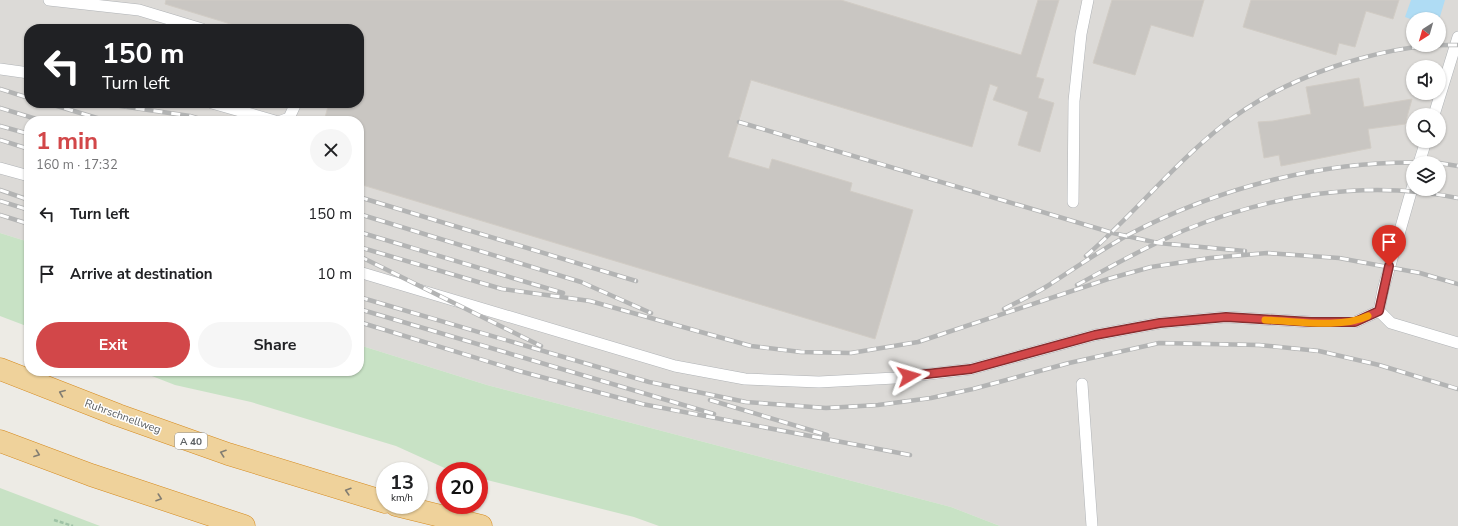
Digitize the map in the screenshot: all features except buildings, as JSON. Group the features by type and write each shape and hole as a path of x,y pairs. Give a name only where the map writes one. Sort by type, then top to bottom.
{"highway":[{"name":"Ruhrschnellweg","path":"0,369 118,415 228,454 376,499"},
{"path":"0,441 91,475 244,526"},
{"path":"428,513 481,526"}],"lane":[{"path":"49,0 139,10 185,24"},
{"path":"1073,202 1074,101 1081,34 1088,0"},
{"path":"1436,108 1458,37"},
{"path":"0,69 24,73"},
{"path":"230,108 258,116"},
{"path":"0,168 24,175"},
{"path":"1379,311 1383,290 1410,196"},
{"path":"364,273 675,366 745,379 819,382 896,378 971,369 1095,335 1160,323 1226,317 1311,322 1355,322 1379,311"},
{"path":"1379,311 1391,323 1458,343"},
{"path":"1082,384 1092,526"}],"path":[{"path":"54,520 73,526"}],"shaded area":[{"path":"0,0 1458,0 1458,526 1000,526 951,507 487,385 364,347 364,116 24,116 24,240 0,233"}],"green space":[{"path":"0,233 24,240 24,325 0,316"},
{"path":"364,347 487,385 951,507 1000,526 659,526 634,517 488,480 488,462 436,462 436,464 396,446 251,402 175,385 152,376 364,376"},
{"path":"0,488 100,526 0,526"}],"water":[{"path":"1411,0 1445,0 1441,12 1407,12"}],"railway":[{"path":"1086,256 1204,141 1246,109 1273,93 1303,79 1365,57 1397,50 1428,46 1458,45"},
{"path":"0,89 24,96"},
{"path":"0,108 26,116"},
{"path":"64,108 90,116"},
{"path":"135,108 190,116"},
{"path":"739,122 1113,233 1158,243 1245,251"},
{"path":"0,126 24,133"},
{"path":"0,140 24,147"},
{"path":"1004,309 1044,288 1128,235 1201,202 1239,189 1317,171 1357,165 1406,163"},
{"path":"1446,164 1458,166"},
{"path":"0,190 24,198"},
{"path":"1077,285 1143,249 1185,230 1218,218 1285,199 1319,194 1389,190 1423,192 1458,198"},
{"path":"364,199 636,281"},
{"path":"0,201 24,208"},
{"path":"0,215 24,222"},
{"path":"364,216 581,282 651,313"},
{"path":"364,233 563,293"},
{"path":"364,248 502,289 590,301 751,346 801,352 851,353 918,342 1108,279 1151,267 1210,258 1267,253 1339,258 1420,273 1458,284"},
{"path":"364,258 541,346"},
{"path":"364,298 649,382 746,402 826,408 878,405 931,398 973,389 1069,363 1159,343 1259,345 1319,351 1379,365 1458,389"},
{"path":"364,310 714,414"},
{"path":"364,324 519,371 642,404 910,455"},
{"path":"710,400 827,435"}],"slow traffic":[{"path":"1265,320 1355,322 1368,316"}],"route":[{"path":"909,376 971,369 1095,335 1160,323 1226,317 1311,322 1355,322 1379,311 1389,266"}]}
